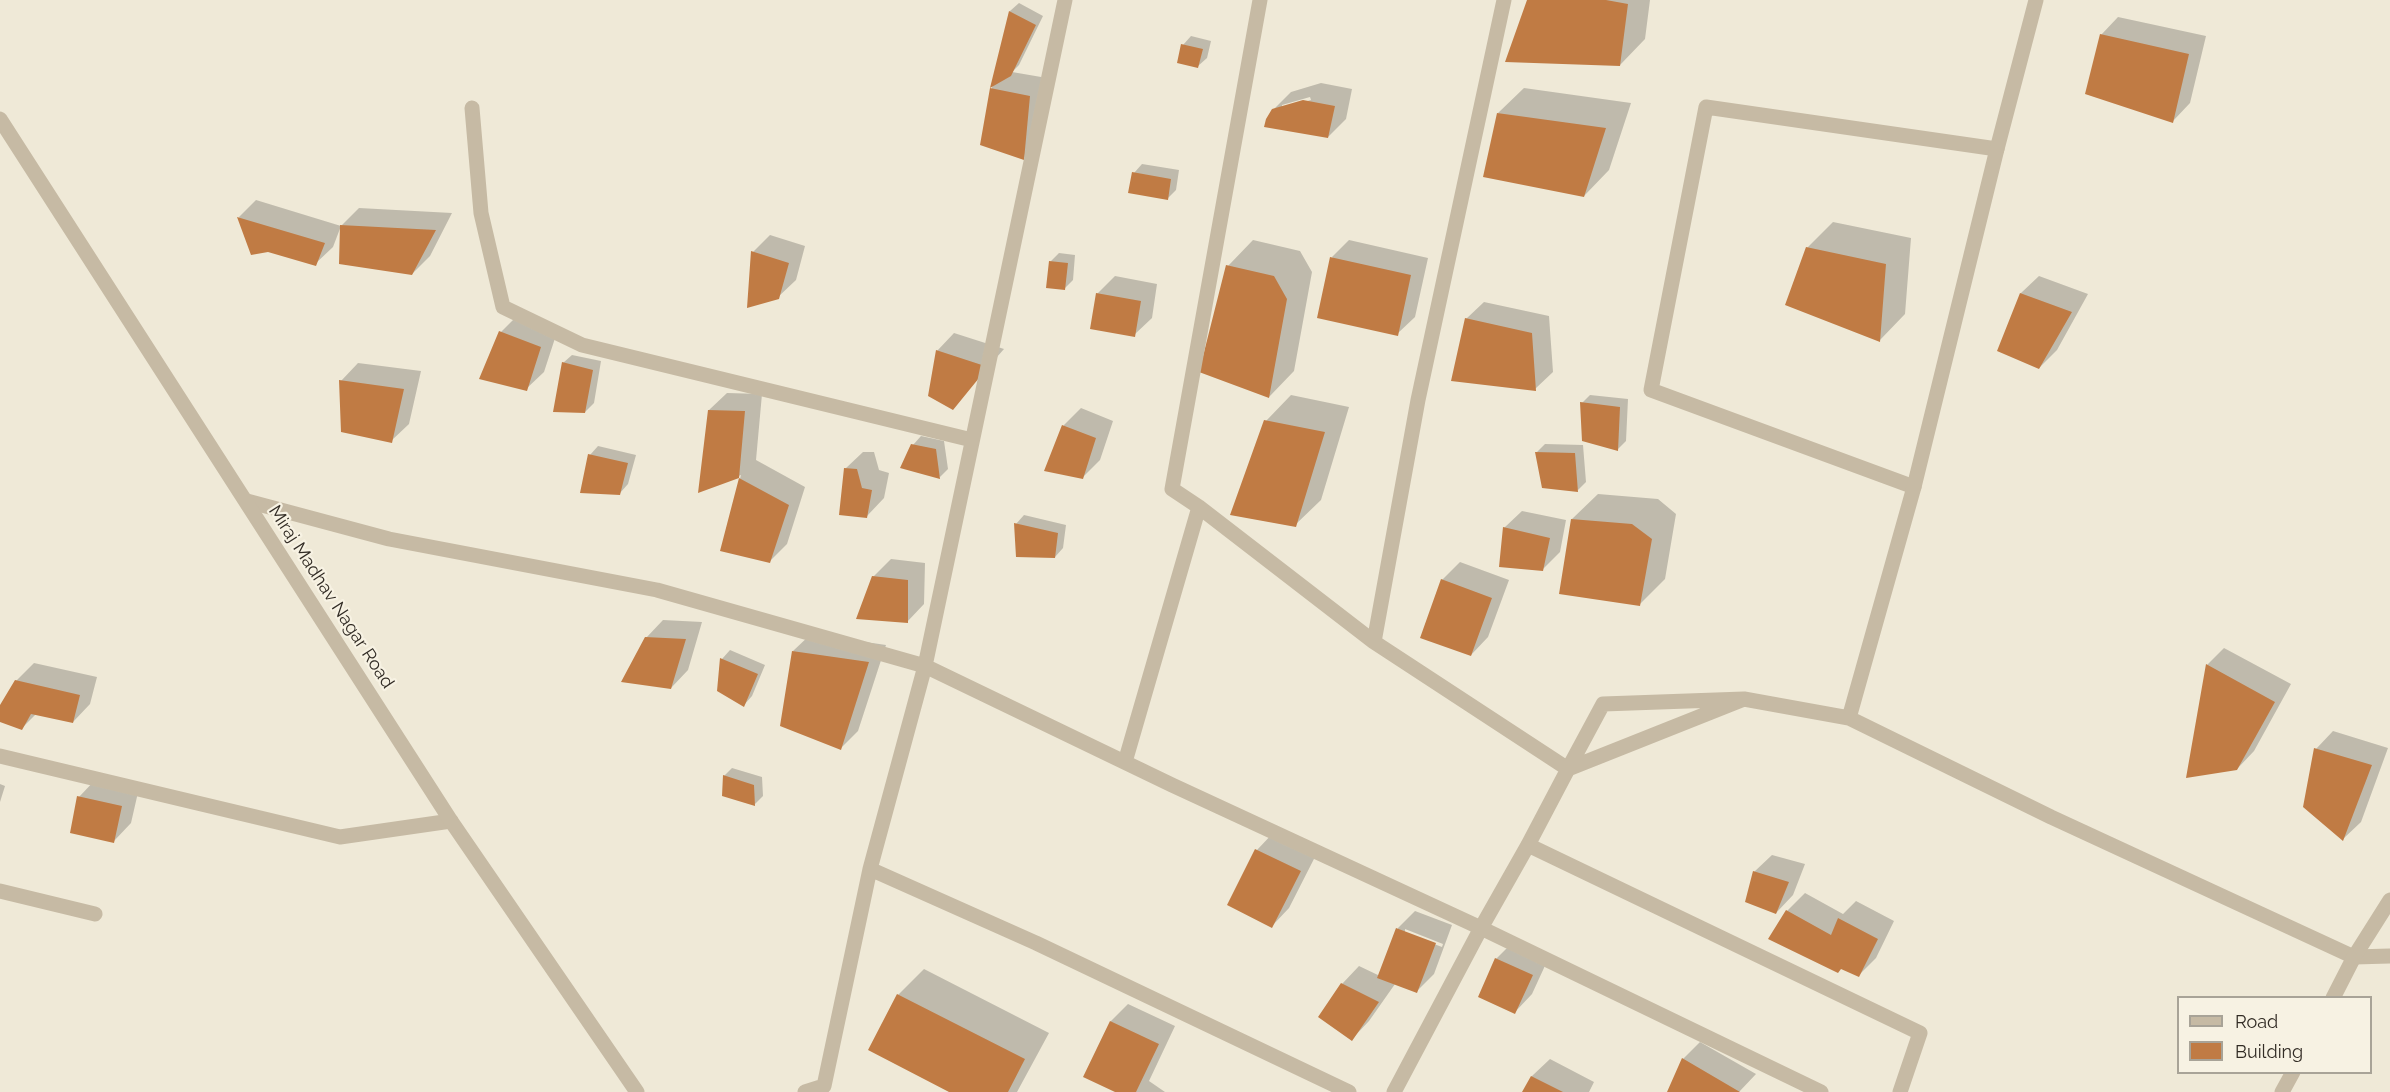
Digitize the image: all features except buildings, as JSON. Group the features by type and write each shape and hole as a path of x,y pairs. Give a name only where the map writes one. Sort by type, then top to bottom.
{"street":[{"path":"805,1092 829,1089 870,869 925,666 1065,0"},
{"path":"1260,0 1172,489 1199,507 1374,642 1568,769"},
{"path":"1374,642 1418,400 1504,0"},
{"path":"1850,718 1914,487 2036,0"},
{"path":"1914,487 1651,390 1706,107 1997,149"},
{"path":"472,108 481,213 503,306 582,345 972,440"},
{"name":"Miraj Madhav Nagar Road","path":"0,118 451,821 637,1092"},
{"path":"247,501 389,539 657,590 925,666 1480,927 1821,1092"},
{"path":"1125,762 1199,507"},
{"path":"1568,769 1744,699"},
{"path":"1394,1092 1480,927 1528,845 1603,704 1744,699 1850,718 2051,817 2354,957 2390,956"},
{"path":"0,756 340,837 451,821"},
{"path":"1528,845 1920,1033 1900,1092"},
{"path":"870,869 1036,943 1349,1092"},
{"path":"0,891 95,914"},
{"path":"2334,996 2354,957 2390,900"},
{"path":"2282,1092 2292,1074"}]}
